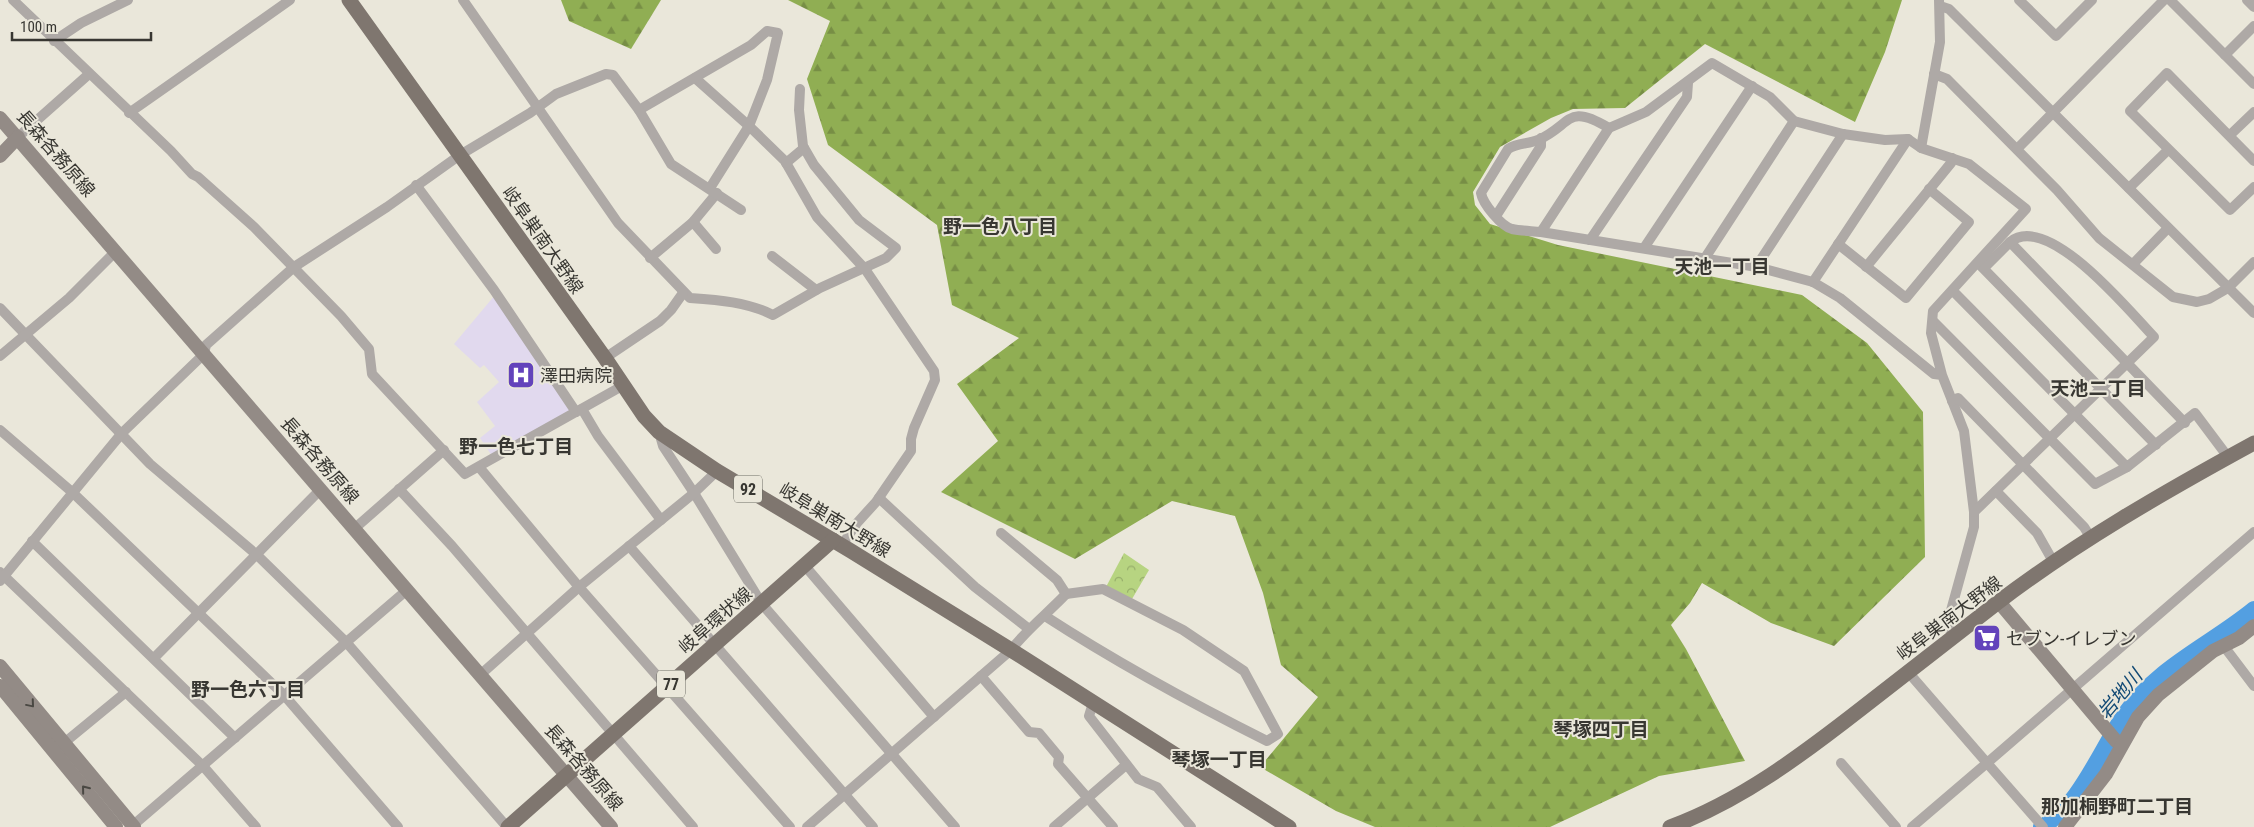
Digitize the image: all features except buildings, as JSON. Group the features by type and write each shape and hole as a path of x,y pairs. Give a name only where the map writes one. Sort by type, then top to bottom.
{"main road":[{"name":"岐阜巣南大野線","path":"348,0 605,358 644,416 659,432 717,471 1011,650 1289,827"},
{"name":"長森各務原線","path":"0,118 611,827"},
{"path":"0,156 18,137"},
{"name":"岐阜巣南大野線","path":"1670,827 1717,806 1789,764 1999,602 2054,563 2091,538 2254,443"},
{"name":"岐阜環状線","path":"508,827 805,566 838,543"},
{"path":"1999,602 2119,742"},
{"path":"2065,827 2106,774 2119,742 2158,695 2187,670 2223,645 2239,638 2254,626"},
{"path":"0,666 133,826"},
{"path":"0,686 116,827"}],"street":[{"path":"13,0 192,174 198,177 254,227 341,316 369,349 372,374 465,474 624,385"},
{"path":"54,41 81,23 128,0"},
{"path":"129,113 290,0"},
{"path":"463,0 618,223 683,293 690,298 735,302 758,308 774,315 816,290 886,258 896,248 860,220 844,204 814,165 804,148 799,110 800,89"},
{"path":"2020,0 2056,36 2092,0"},
{"path":"2017,148 2164,0"},
{"path":"2170,0 2254,84"},
{"path":"2247,0 2254,7"},
{"path":"1940,3 2053,112 2254,313"},
{"path":"1921,148 1940,42 1940,3"},
{"path":"2224,55 2254,26"},
{"path":"639,110 752,44 767,31 778,33 767,80 749,126 714,190 693,222 650,258"},
{"path":"1541,232 1609,128 1646,112 1688,83 1712,63 1770,97 1794,120 1844,134 1885,140 1908,139 1921,148 1969,164 2026,209 1981,266"},
{"path":"2254,161 2167,73 2130,111 2230,210 2254,187"},
{"path":"18,137 89,74"},
{"path":"256,827 203,766 1,576 122,433 204,354 206,345 294,267 387,207 460,155 556,94 606,74 613,75 639,110 671,164 714,190 741,210"},
{"path":"1934,74 1947,79 2017,148 2099,238 2173,297 2198,302 2208,299 2228,288 2254,262"},
{"path":"695,78 749,126 786,163 816,217 865,269 934,371 935,380 930,395 911,438 911,451 879,498 838,543"},
{"path":"1590,240 1687,97 1688,83"},
{"path":"1644,248 1752,86"},
{"path":"2230,135 2254,112"},
{"path":"1609,128 1584,116 1577,116 1568,118 1541,138 1508,149 1481,193 1490,211 1510,228 1756,267 1814,282 1840,298 1934,374 1942,375"},
{"path":"1704,258 1794,120"},
{"path":"1756,267 1844,134"},
{"path":"1496,216 1541,146 1541,138"},
{"path":"1814,282 1908,139"},
{"path":"786,163 804,148"},
{"path":"2129,188 2168,150"},
{"path":"1866,266 1951,163 1952,158"},
{"path":"416,185 661,520"},
{"path":"1838,244 1906,298 1969,222 1929,189"},
{"path":"693,222 716,249"},
{"path":"2133,264 2168,228"},
{"path":"1953,638 1948,625 1974,527 1974,512 1964,431 1942,375 1931,333 1934,322 1933,311 1981,266 2016,237 2024,236 2041,239 2066,250 2085,265 2154,336 1974,512"},
{"path":"2010,242 2185,423"},
{"path":"0,356 69,298 116,251"},
{"path":"772,256 816,290"},
{"path":"1981,266 2156,445"},
{"path":"1953,291 2127,466"},
{"path":"605,358 672,310 683,293"},
{"path":"0,308 150,464 257,555 346,642 508,827"},
{"path":"1934,322 2095,484 2127,466 2185,423 2195,413 2228,457"},
{"path":"1952,401 1958,398 2084,527 2091,538"},
{"path":"0,430 72,492 284,695 398,827"},
{"path":"659,432 663,446 762,604 954,827"},
{"path":"354,529 444,450"},
{"path":"479,467 579,587 790,827"},
{"path":"480,674 579,587 694,493 717,471"},
{"path":"399,489 452,546 693,827"},
{"path":"154,658 320,490"},
{"path":"1996,491 2038,533 2054,563"},
{"path":"879,498 974,587 1029,629"},
{"path":"1912,827 2254,532"},
{"path":"1001,533 1057,580 1066,594"},
{"path":"32,541 235,738"},
{"path":"629,546 873,827"},
{"path":"805,566 934,717"},
{"path":"807,827 1011,650 1029,629 1045,616 1066,594 1103,589 1183,630 1244,671 1278,734 1267,740 1235,725 1102,653 1045,616"},
{"path":"133,826 407,590"},
{"path":"2223,645 2254,686"},
{"path":"1908,672 2041,825"},
{"path":"981,676 1029,732 1039,733 1059,757 1058,764 1113,827"},
{"path":"64,743 126,692"},
{"path":"1093,703 1089,716 1126,765 1138,779 1156,787 1192,827"},
{"path":"1841,763 1896,827"},
{"path":"1054,827 1126,765"}],"shaded area":[{"name":"澤田病院","path":"495,295 569,406 569,411 492,456 480,438 495,426 477,402 499,382 484,365 480,368 454,344"}],"green space":[{"path":"561,0 661,0 631,49 569,21"},
{"path":"788,0 1902,0 1885,52 1855,122 1705,44 1625,108 1573,109 1551,118 1500,147 1473,192 1475,205 1490,224 1558,245 1802,295 1867,343 1923,412 1925,557 1834,646 1771,623 1702,583 1690,603 1671,625 1686,649 1745,761 1659,776 1550,827 1375,827 1336,811 1260,767 1318,697 1281,665 1263,593 1235,516 1172,501 1075,559 941,492 998,441 957,384 1019,338 952,305 937,225 828,145 807,79 830,21"},
{"path":"1124,553 1149,570 1132,599 1106,587"}],"waterway":[{"name":"岩地川","path":"2041,827 2054,819 2077,793 2124,715 2152,683 2168,669 2254,609"}],"place":[{"name":"澤田病院","path":"521,375"},
{"name":"セブン-イレブン","path":"1987,638"}],"district":[{"name":"野一色八丁目","path":"1000,226"},
{"name":"天池一丁目","path":"1722,266"},
{"name":"天池二丁目","path":"2098,388"},
{"name":"野一色七丁目","path":"516,446"},
{"name":"野一色六丁目","path":"248,689"},
{"name":"琴塚四丁目","path":"1601,729"},
{"name":"琴塚一丁目","path":"1219,759"},
{"name":"那加桐野町二丁目","path":"2117,806"}]}
